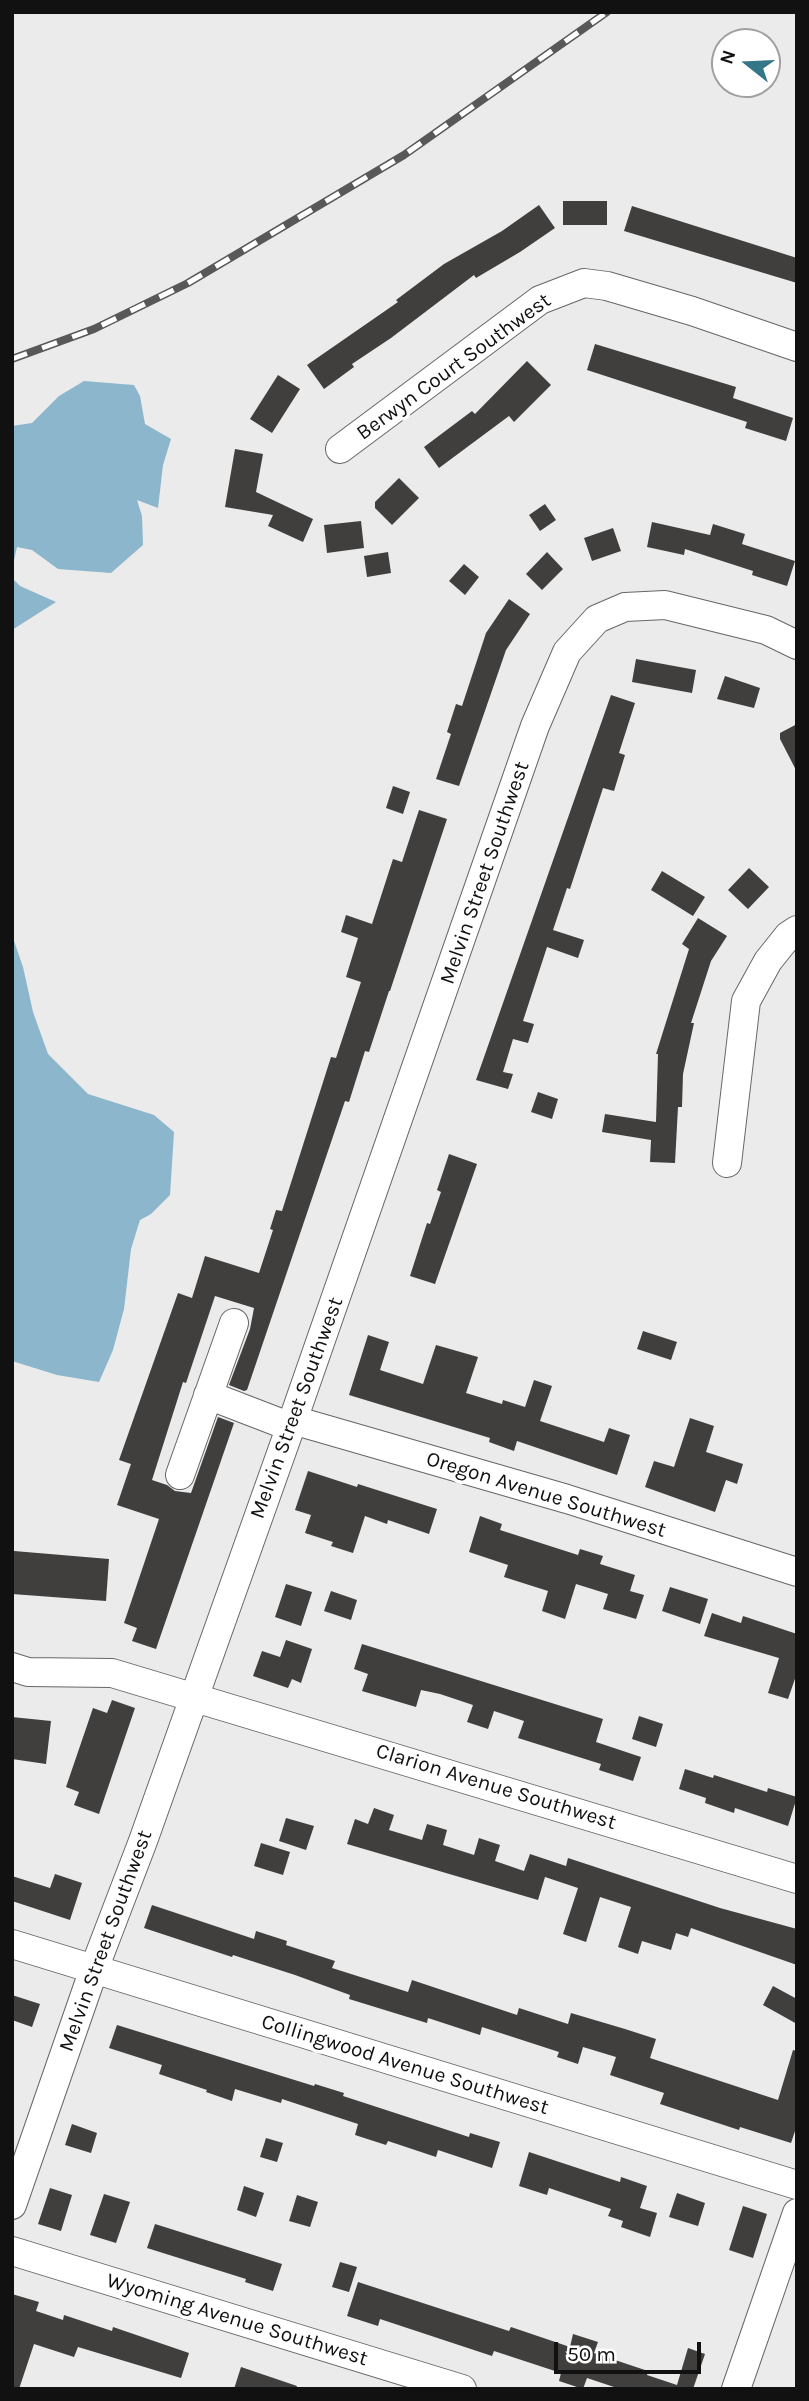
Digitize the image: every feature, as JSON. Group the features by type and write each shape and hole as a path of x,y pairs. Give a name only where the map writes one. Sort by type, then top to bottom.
{"street":[{"name":"Berwyn Court Southwest","path":"340,449 540,300 584,283 607,286 692,310 797,347"},
{"name":"Melvin Street Southwest","path":"12,2205 94,1969 292,1423 535,726 567,652 597,619 625,607 664,605 766,630 797,645"},
{"path":"727,1163 746,1001 768,961 788,936 797,930"},
{"path":"180,1475 234,1323"},
{"name":"Oregon Avenue Southwest","path":"208,1395 292,1423 567,1499 797,1572"},
{"name":"Clarion Avenue Southwest","path":"12,1667 28,1672 112,1673 797,1879"},
{"name":"Collingwood Avenue Southwest","path":"12,1944 797,2185"},
{"path":"736,2389 797,2213"},
{"name":"Wyoming Avenue Southwest","path":"12,2251 462,2389"}],"water":[{"path":"84,381 134,385 140,396 145,424 171,439 163,465 158,508 137,500 142,516 143,545 111,573 58,569 32,550 17,547 12,569 12,426 32,423 59,396"},
{"path":"12,578 20,586 56,602 12,630"},
{"path":"12,935 23,967 33,1012 48,1054 88,1094 154,1115 174,1132 170,1195 151,1214 140,1220 131,1249 124,1309 113,1350 99,1382 57,1375 12,1361"}],"building":[{"path":"563,201 607,201 607,225 563,225"},
{"path":"539,205 555,228 476,278 474,275 352,364 354,367 324,389 307,365 398,302 396,300 444,264 502,231"},
{"path":"632,206 797,258 797,283 624,231"},
{"path":"595,344 736,387 733,398 793,418 786,441 745,428 747,422 587,370"},
{"path":"527,361 551,385 514,422 509,416 439,468 424,447 472,411 475,414"},
{"path":"278,375 300,389 272,433 250,419"},
{"path":"235,449 263,454 256,492 313,519 303,542 268,526 273,515 225,507"},
{"path":"399,478 419,498 392,525 375,508 375,502"},
{"path":"545,504 556,520 540,531 529,515"},
{"path":"361,521 364,548 327,553 324,525"},
{"path":"652,522 710,535 713,524 745,534 742,544 795,561 787,586 752,575 753,571 685,549 684,555 647,547"},
{"path":"613,528 621,551 592,561 584,538"},
{"path":"388,552 391,573 367,577 364,556"},
{"path":"547,552 563,569 542,590 526,574"},
{"path":"464,564 479,577 465,595 449,581"},
{"path":"509,599 530,614 506,650 459,786 436,779 451,734 447,732 456,704 462,706 486,633"},
{"path":"636,659 696,670 692,693 632,682"},
{"path":"725,676 760,688 754,708 717,699"},
{"path":"611,695 635,703 619,753 625,755 614,791 603,788 570,889 567,888 553,930 584,940 578,958 547,947 523,1021 534,1024 528,1043 513,1039 503,1072 513,1074 508,1089 476,1080"},
{"path":"797,724 797,772 780,739 780,733"},
{"path":"393,786 410,792 403,814 386,808"},
{"path":"419,810 447,819 369,1052 365,1051 349,1102 345,1101 247,1390 229,1385 250,1329 254,1308 215,1296 186,1383 183,1382 152,1480 175,1491 191,1493 218,1417 234,1423 156,1649 132,1641 137,1628 124,1623 159,1519 117,1505 131,1464 119,1460 178,1293 192,1298 205,1256 259,1273 273,1230 270,1229 276,1210 282,1211 331,1057 336,1058 361,982 346,977 358,938 341,932 346,915 372,924 393,859 402,862"},
{"path":"749,868 769,887 748,909 728,890"},
{"path":"662,871 705,897 693,916 651,890"},
{"path":"698,918 727,936 711,961 691,1023 694,1023 683,1074 682,1107 678,1107 675,1163 650,1162 651,1140 602,1132 605,1114 656,1122 656,1054 689,949 682,944"},
{"path":"538,1092 558,1099 552,1119 531,1112"},
{"path":"449,1154 477,1164 435,1284 410,1276 427,1223 430,1224 441,1192 437,1190"},
{"path":"643,1331 677,1342 671,1360 637,1349"},
{"path":"368,1335 389,1342 380,1370 423,1384 436,1345 478,1357 466,1393 502,1404 503,1400 525,1407 534,1380 552,1386 540,1421 604,1442 609,1428 630,1435 617,1475 517,1441 514,1451 489,1442 490,1438 349,1395"},
{"path":"690,1418 714,1426 706,1452 743,1464 737,1484 726,1480 715,1512 645,1487 654,1461 674,1467"},
{"path":"308,1471 437,1509 429,1534 388,1520 387,1524 365,1516 353,1553 331,1546 333,1542 305,1533 311,1515 295,1510"},
{"path":"480,1516 502,1524 500,1530 578,1555 580,1549 603,1556 600,1564 635,1575 630,1591 644,1595 636,1619 603,1609 608,1594 576,1584 565,1619 542,1611 548,1591 504,1577 508,1565 469,1552"},
{"path":"14,1551 109,1559 106,1601 12,1594"},
{"path":"286,1584 312,1592 301,1626 275,1617"},
{"path":"670,1587 708,1599 700,1624 662,1611"},
{"path":"331,1591 357,1600 351,1620 324,1611"},
{"path":"712,1613 741,1623 743,1616 797,1634 797,1673 788,1699 768,1693 779,1658 704,1636"},
{"path":"286,1640 312,1649 301,1683 292,1679 288,1688 253,1676 262,1651 280,1657"},
{"path":"362,1644 603,1719 596,1742 641,1757 633,1781 599,1770 601,1764 518,1738 524,1721 494,1711 488,1729 467,1722 473,1705 440,1694 421,1690 416,1707 362,1691 368,1674 354,1669"},
{"path":"112,1700 135,1708 99,1814 74,1805 79,1792 66,1787 93,1708 107,1713"},
{"path":"639,1716 663,1724 656,1747 632,1739"},
{"path":"12,1717 51,1721 46,1764 12,1759"},
{"path":"685,1769 767,1792 768,1788 797,1797 788,1826 735,1808 734,1813 705,1803 706,1798 679,1789"},
{"path":"374,1808 394,1815 389,1830 422,1840 427,1824 447,1830 443,1845 474,1855 479,1838 500,1845 495,1861 524,1871 530,1854 566,1866 568,1858 720,1908 797,1929 797,1965 691,1928 688,1937 676,1933 671,1950 642,1941 638,1954 618,1947 631,1907 600,1897 586,1942 563,1934 578,1888 545,1877 538,1900 347,1844 355,1819 368,1824"},
{"path":"286,1818 314,1826 306,1850 279,1841"},
{"path":"261,1843 290,1852 283,1875 254,1866"},
{"path":"55,1874 82,1883 70,1920 12,1901 12,1876 50,1888"},
{"path":"152,1905 254,1939 256,1931 287,1941 286,1945 335,1961 332,1968 408,1992 412,1980 517,2015 519,2008 568,2024 571,2013 625,2029 656,2039 650,2058 778,2100 793,2050 797,2051 797,2125 791,2143 740,2127 739,2130 660,2104 664,2093 610,2075 616,2057 583,2047 578,2064 557,2057 559,2052 482,2027 480,2035 428,2018 427,2023 349,1999 350,1995 295,1975 144,1928"},
{"path":"773,1986 797,1999 797,2024 763,2005"},
{"path":"12,1995 40,2004 32,2027 12,2020"},
{"path":"117,2025 344,2093 343,2096 469,2137 470,2133 500,2142 492,2168 438,2150 436,2157 388,2141 386,2145 355,2135 358,2124 282,2099 281,2103 235,2089 232,2101 206,2092 207,2090 159,2074 162,2065 109,2048"},
{"path":"72,2124 97,2133 91,2153 65,2145"},
{"path":"266,2138 283,2143 277,2162 260,2157"},
{"path":"529,2152 620,2182 621,2177 647,2186 640,2208 657,2213 650,2237 621,2227 623,2221 608,2216 611,2209 549,2188 547,2195 519,2186"},
{"path":"244,2186 264,2193 256,2217 237,2210"},
{"path":"50,2188 72,2195 61,2231 38,2224"},
{"path":"677,2193 705,2203 698,2226 669,2217"},
{"path":"104,2194 130,2202 116,2243 90,2235"},
{"path":"297,2195 318,2202 310,2227 289,2221"},
{"path":"743,2206 767,2214 753,2258 729,2250"},
{"path":"155,2224 282,2264 273,2291 245,2282 246,2279 147,2248"},
{"path":"340,2262 357,2267 349,2292 332,2287"},
{"path":"358,2282 509,2331 511,2327 570,2347 573,2334 598,2342 594,2353 648,2371 647,2375 677,2385 688,2348 705,2354 693,2389 620,2389 587,2378 583,2389 559,2381 561,2373 494,2351 492,2356 380,2319 378,2326 347,2316"},
{"path":"12,2294 39,2302 36,2311 63,2320 64,2315 112,2331 113,2327 189,2353 181,2378 78,2347 74,2357 34,2344 19,2389 12,2389"},
{"path":"241,2367 297,2386 296,2389 234,2389"}],"railway":[{"path":"12,359 94,329 188,283 404,155 607,12"}]}
